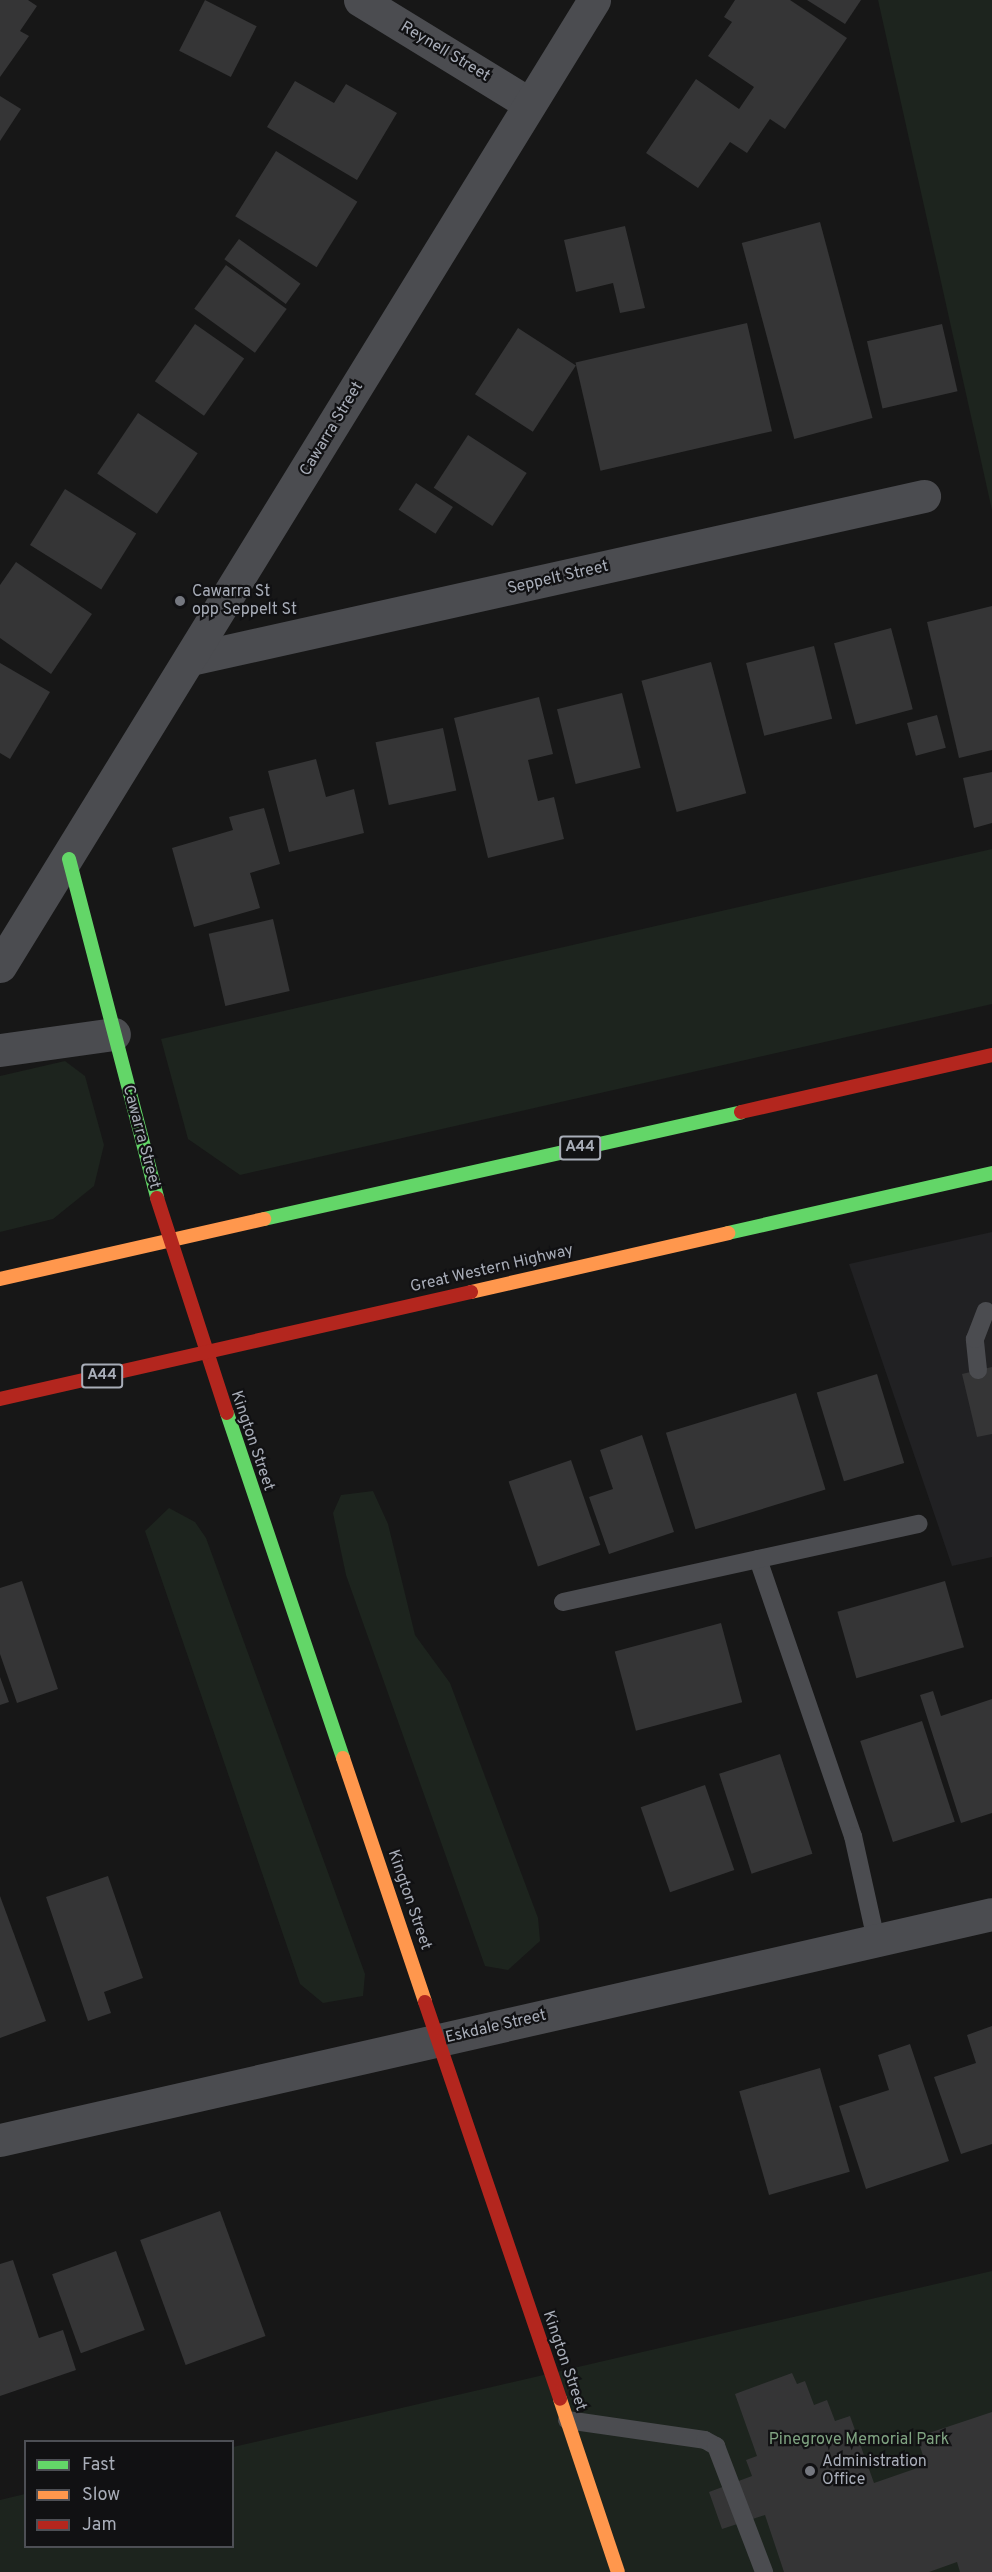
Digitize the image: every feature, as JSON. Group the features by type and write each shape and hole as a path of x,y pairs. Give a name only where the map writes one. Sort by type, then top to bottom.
{"main road":[{"name":"Cawarra Street","path":"69,859 168,1240"},
{"name":"A44","path":"0,1279 992,1055"},
{"name":"Great Western Highway","path":"0,1400 992,1173"},
{"name":"Kington Street","path":"168,1240 618,2572"}],"street":[{"name":"Reynell Street","path":"360,0 530,104"},
{"name":"Cawarra Street","path":"0,966 69,859 594,0"},
{"name":"Seppelt Street","path":"191,659 924,496"},
{"path":"0,1050 114,1034"},
{"name":"Eskdale Street","path":"0,2140 992,1914"}],"lane":[{"path":"978,1370 975,1339 986,1311"},
{"path":"563,1602 919,1524"},
{"path":"758,1559 853,1836 876,1940"},
{"path":"567,2420 705,2440 716,2446 764,2572"}],"shaded area":[{"path":"992,1232 992,1557 952,1566 849,1264"}],"green space":[{"path":"878,0 992,0 992,510"},
{"path":"992,849 992,1004 240,1175 188,1139 161,1039"},
{"path":"65,1061 85,1076 104,1145 94,1186 53,1219 0,1232 0,1076"},
{"path":"373,1491 388,1524 415,1635 450,1683 538,1918 540,1941 508,1970 485,1966 346,1575 333,1513 341,1495"},
{"path":"169,1508 195,1522 206,1538 365,1974 363,1996 323,2003 300,1984 145,1531"},
{"name":"Pinegrove Memorial Park","path":"992,2271 992,2572 0,2572 0,2500 24,2494 24,2548 234,2548 234,2447"}],"building":[{"path":"0,0 28,0 37,6 20,31 29,36 0,77"},
{"path":"205,0 257,26 231,77 179,51"},
{"path":"735,0 790,0 847,38 785,129 770,119 747,153 730,142 698,188 646,153 696,79 739,109 754,87 708,56 732,22 724,17"},
{"path":"807,0 861,0 845,24"},
{"path":"295,81 334,103 346,84 397,113 357,180 267,127"},
{"path":"0,96 21,109 0,141"},
{"path":"276,151 357,202 317,267 235,216"},
{"path":"820,222 873,418 794,439 742,243"},
{"path":"625,226 645,308 620,313 613,283 576,292 564,240"},
{"path":"239,239 300,284 286,304 224,259"},
{"path":"226,265 287,309 255,353 194,309"},
{"path":"747,323 772,431 600,471 576,363"},
{"path":"195,324 244,358 204,416 155,381"},
{"path":"942,324 958,391 882,409 867,341"},
{"path":"518,328 576,366 533,432 475,394"},
{"path":"138,413 198,453 157,514 97,474"},
{"path":"468,435 527,473 492,526 434,488"},
{"path":"416,483 453,507 435,534 399,510"},
{"path":"65,489 136,534 101,589 30,545"},
{"path":"16,562 92,614 51,674 0,638 0,585"},
{"path":"992,606 992,750 959,758 927,622"},
{"path":"891,628 913,709 856,724 834,643"},
{"path":"814,646 832,719 764,736 746,663"},
{"path":"711,662 746,793 677,812 641,681"},
{"path":"0,663 50,692 10,759 0,753"},
{"path":"622,693 641,768 576,784 557,709"},
{"path":"539,697 553,754 528,760 538,801 554,797 564,839 488,858 454,718"},
{"path":"937,715 946,748 916,756 907,723"},
{"path":"443,728 456,791 389,805 376,742"},
{"path":"316,759 326,797 354,789 364,833 289,852 268,771"},
{"path":"992,772 992,823 974,828 963,778"},
{"path":"264,808 280,864 250,873 260,908 194,927 172,848 233,830 229,817"},
{"path":"273,919 290,991 225,1006 209,934"},
{"path":"992,1367 992,1434 977,1437 962,1374"},
{"path":"877,1374 904,1463 844,1481 817,1392"},
{"path":"796,1393 826,1490 695,1529 666,1433"},
{"path":"642,1435 674,1532 609,1554 589,1497 613,1489 600,1450"},
{"path":"571,1460 600,1545 538,1567 509,1481"},
{"path":"22,1581 58,1689 17,1703 0,1654 0,1588"},
{"path":"945,1581 964,1647 856,1678 837,1612"},
{"path":"721,1623 742,1702 636,1731 615,1651"},
{"path":"0,1677 9,1702 0,1705"},
{"path":"933,1691 941,1716 992,1699 992,1813 961,1823 920,1695"},
{"path":"922,1721 955,1822 893,1842 860,1741"},
{"path":"780,1754 812,1854 752,1874 719,1774"},
{"path":"705,1785 734,1870 670,1892 641,1807"},
{"path":"108,1876 143,1978 104,1992 111,2013 88,2021 46,1897"},
{"path":"0,1896 46,2021 0,2038"},
{"path":"992,2026 992,2144 961,2154 934,2077 976,2063 967,2035"},
{"path":"910,2044 949,2161 866,2189 839,2106 889,2090 878,2055"},
{"path":"820,2068 850,2172 769,2195 739,2091"},
{"path":"220,2211 265,2336 186,2365 140,2240"},
{"path":"116,2251 145,2330 81,2353 52,2274"},
{"path":"13,2260 39,2338 63,2330 76,2370 0,2396 0,2264"},
{"name":"Administration Office","path":"792,2373 797,2384 805,2381 814,2405 827,2400 835,2421 850,2416 874,2483 926,2465 917,2437 992,2412 992,2572 960,2572 957,2562 929,2572 784,2572 765,2515 722,2529 709,2492 752,2476 746,2460 757,2456 735,2394"}],"traffic: fast":[{"path":"69,859 157,1198"},
{"path":"264,1219 741,1112"},
{"path":"728,1233 992,1173"},
{"path":"227,1413 343,1758"}],"traffic: slow":[{"path":"0,1279 264,1219"},
{"path":"471,1292 728,1233"},
{"path":"343,1758 425,2002"},
{"path":"560,2399 618,2572"}],"traffic: jam":[{"path":"741,1112 992,1055"},
{"path":"157,1198 227,1413"},
{"path":"0,1399 471,1292"},
{"path":"425,2002 560,2399"}],"place":[{"name":"Cawarra St opp Seppelt St","path":"180,601"},
{"name":"Administration Office","path":"810,2471"}]}
